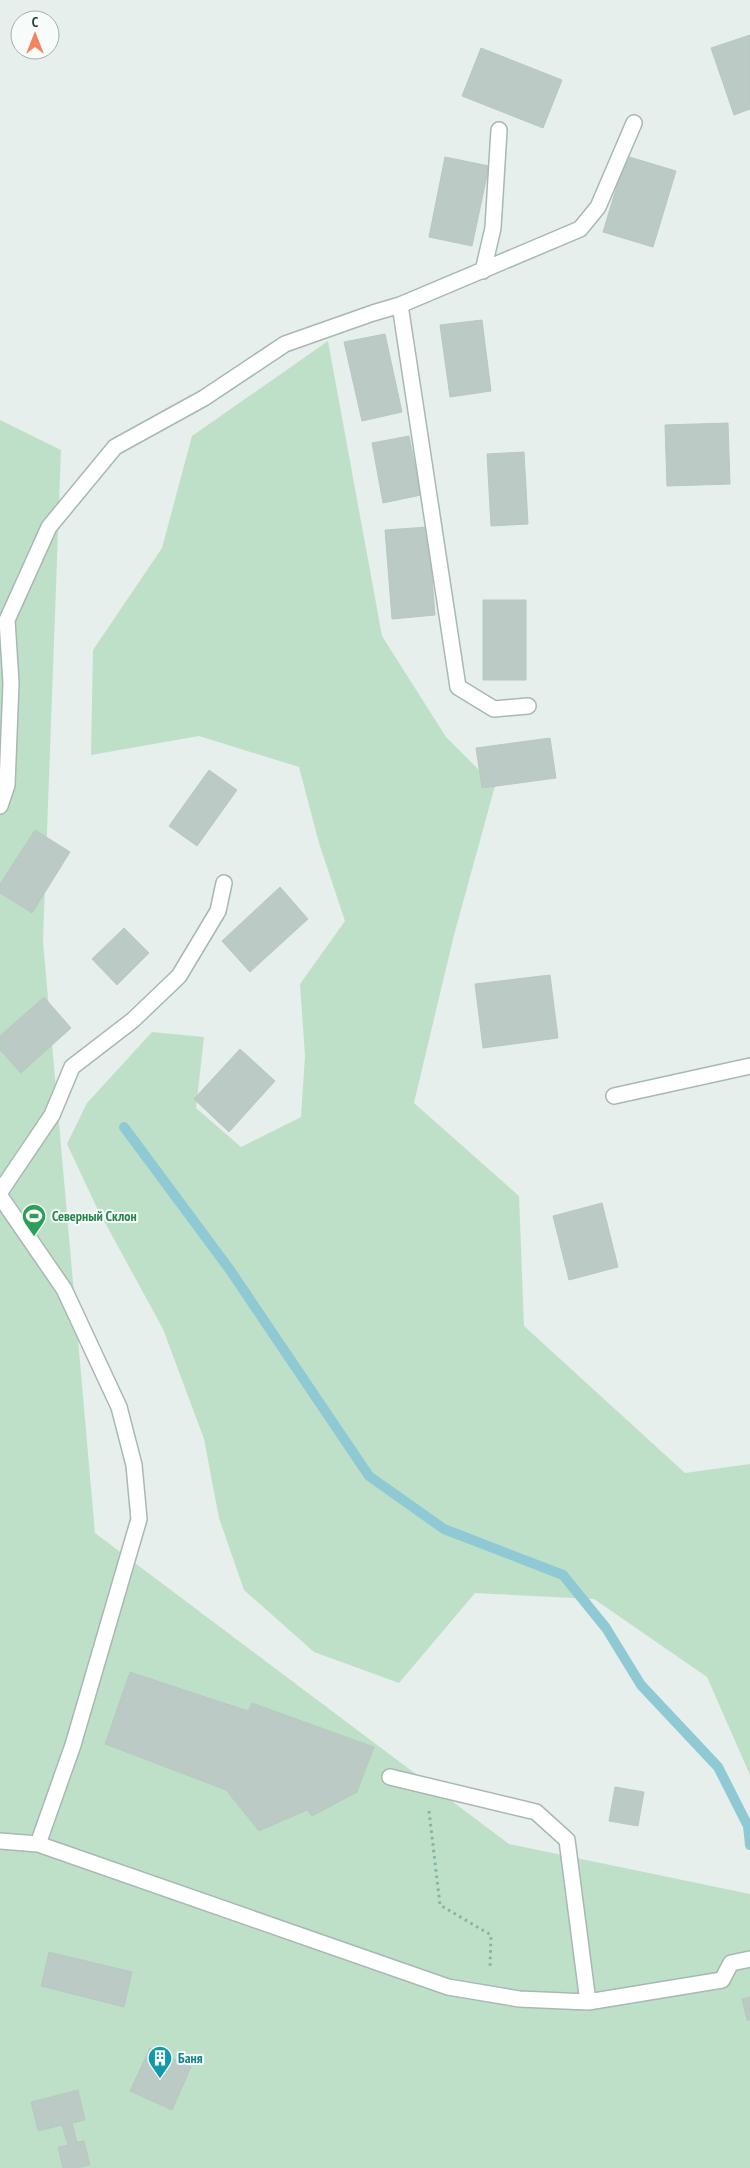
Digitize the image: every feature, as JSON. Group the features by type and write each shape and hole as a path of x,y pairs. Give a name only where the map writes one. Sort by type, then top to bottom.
{"street":[{"path":"0,806 7,785 11,683 8,620 49,527 115,447 204,398 285,344 373,313 400,306 580,229 598,207 634,123"},
{"path":"483,271 493,228 499,130"},
{"path":"400,306 458,687 494,709 528,706"},
{"path":"0,1192 52,1115 72,1067 133,1020 179,976 218,911 224,884"},
{"path":"614,1096 750,1066"},
{"path":"0,1196 64,1289 118,1407 134,1465 139,1519 74,1745 38,1844"},
{"path":"390,1777 536,1812 567,1840 588,2002"},
{"path":"0,1841 38,1844 448,1987 519,1999 588,2002 722,1980 731,1963 750,1959"}],"path":[{"path":"427,1786 440,1905 491,1935 489,1994"}],"green space":[{"path":"328,341 382,636 446,737 495,786 454,935 414,1103 519,1196 524,1326 685,1473 750,1464 750,1775 707,1677 594,1599 475,1593 399,1683 314,1652 244,1590 219,1518 204,1439 163,1329 97,1208 67,1144 87,1103 152,1032 204,1037 196,1108 241,1147 301,1117 305,1056 300,984 345,921 319,843 299,767 199,736 91,755 93,650 162,548 192,436"},
{"name":"Северный Склон","path":"0,420 61,450 43,941 95,1533 509,1844 750,1894 750,2168 0,2168"}],"building":[{"path":"750,35 750,109 734,115 711,48"},
{"path":"481,48 562,80 543,128 462,96"},
{"path":"626,156 676,171 653,247 603,232"},
{"path":"445,157 489,166 472,246 429,237"},
{"path":"482,320 491,391 450,397 440,325"},
{"path":"385,334 402,412 362,421 344,342"},
{"path":"728,423 730,484 667,486 665,425"},
{"path":"409,436 421,495 383,503 372,443"},
{"path":"524,452 528,524 491,526 487,454"},
{"path":"428,527 435,615 392,619 385,530"},
{"path":"483,600 526,600 526,680 483,680"},
{"path":"550,738 556,778 482,788 476,748"},
{"path":"209,770 237,790 197,846 169,826"},
{"path":"35,830 70,852 32,913 0,893 0,884"},
{"path":"280,887 308,919 250,972 222,941"},
{"path":"124,928 149,953 117,985 92,959"},
{"path":"550,975 558,1038 483,1048 475,984"},
{"path":"44,997 71,1028 21,1073 0,1050 0,1036"},
{"path":"240,1049 275,1081 229,1132 194,1099"},
{"path":"602,1203 618,1267 569,1280 553,1216"},
{"path":"130,1672 248,1711 252,1703 374,1747 357,1792 312,1816 307,1810 259,1831 226,1790 105,1744"},
{"path":"615,1787 644,1792 638,1826 609,1821"},
{"path":"49,1952 132,1972 124,2007 41,1986"},
{"path":"750,1997 750,2020 747,2020 742,1999"},
{"name":"Баня","path":"150,2048 191,2067 172,2110 130,2091"},
{"path":"78,2090 85,2120 72,2123 77,2142 84,2141 90,2165 77,2168 63,2168 58,2147 68,2145 62,2125 38,2131 31,2102"}],"waterway":[{"path":"124,1127 230,1270 369,1476 444,1529 563,1575 606,1628 641,1685 718,1767 748,1826 750,1845"}],"place":[{"name":"Северный Склон","path":"34,1237"},
{"name":"Баня","path":"160,2079"}]}
